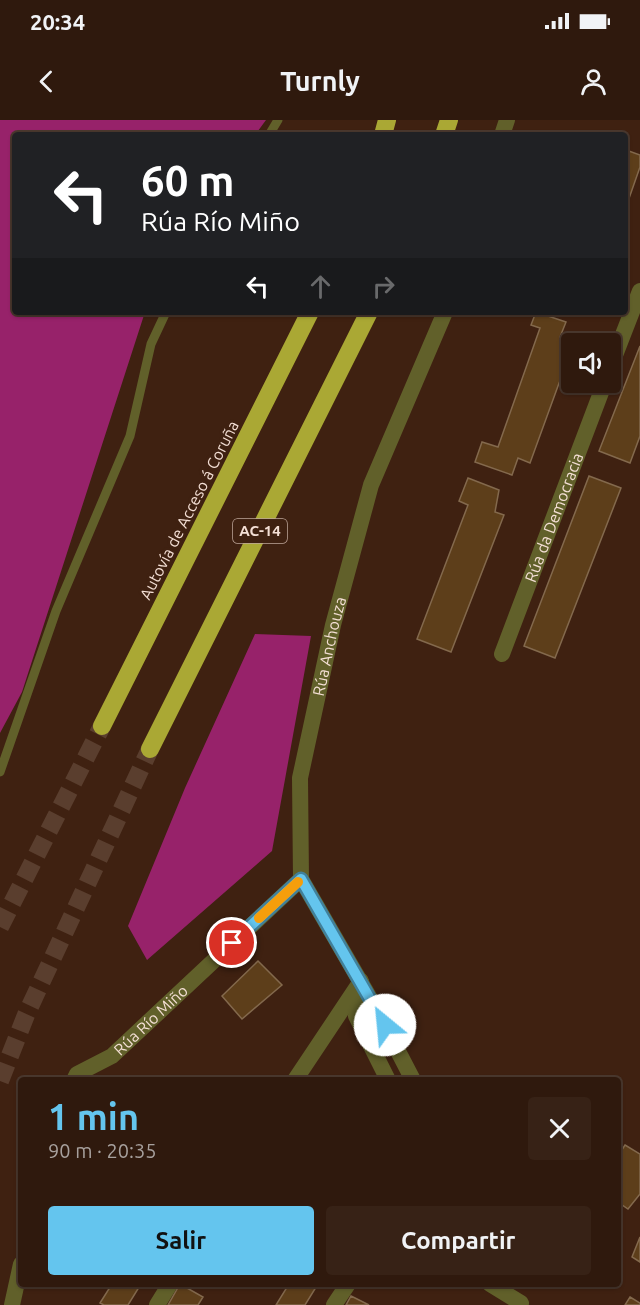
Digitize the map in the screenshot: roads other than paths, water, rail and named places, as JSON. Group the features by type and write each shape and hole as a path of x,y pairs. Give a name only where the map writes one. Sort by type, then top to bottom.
{"highway":[{"name":"Autovía de Acceso á Coruña","path":"102,726 308,315"},
{"name":"AC-14","path":"150,749 367,315"}],"street":[{"path":"621,340 640,291"},
{"name":"Rúa Anchouza","path":"411,1077 361,981 301,879 300,778 333,625 371,485 444,315"},
{"name":"Rúa da Democracia","path":"502,654 601,393"},
{"name":"Rúa Río Miño","path":"76,1077 77,1074 112,1056 301,879"},
{"path":"297,1077 361,981"},
{"path":"361,981 356,1016 386,1077"},
{"path":"12,1305 18,1278"},
{"path":"157,1305 168,1287"},
{"path":"334,1305 346,1287"},
{"path":"495,1287 521,1304"},
{"path":"516,1287 521,1304"}],"lane":[{"path":"0,772 56,611 130,436 151,344 165,315"}],"tunnel":[{"path":"0,927 102,726"},
{"path":"0,1081 26,1015 150,749"}]}
